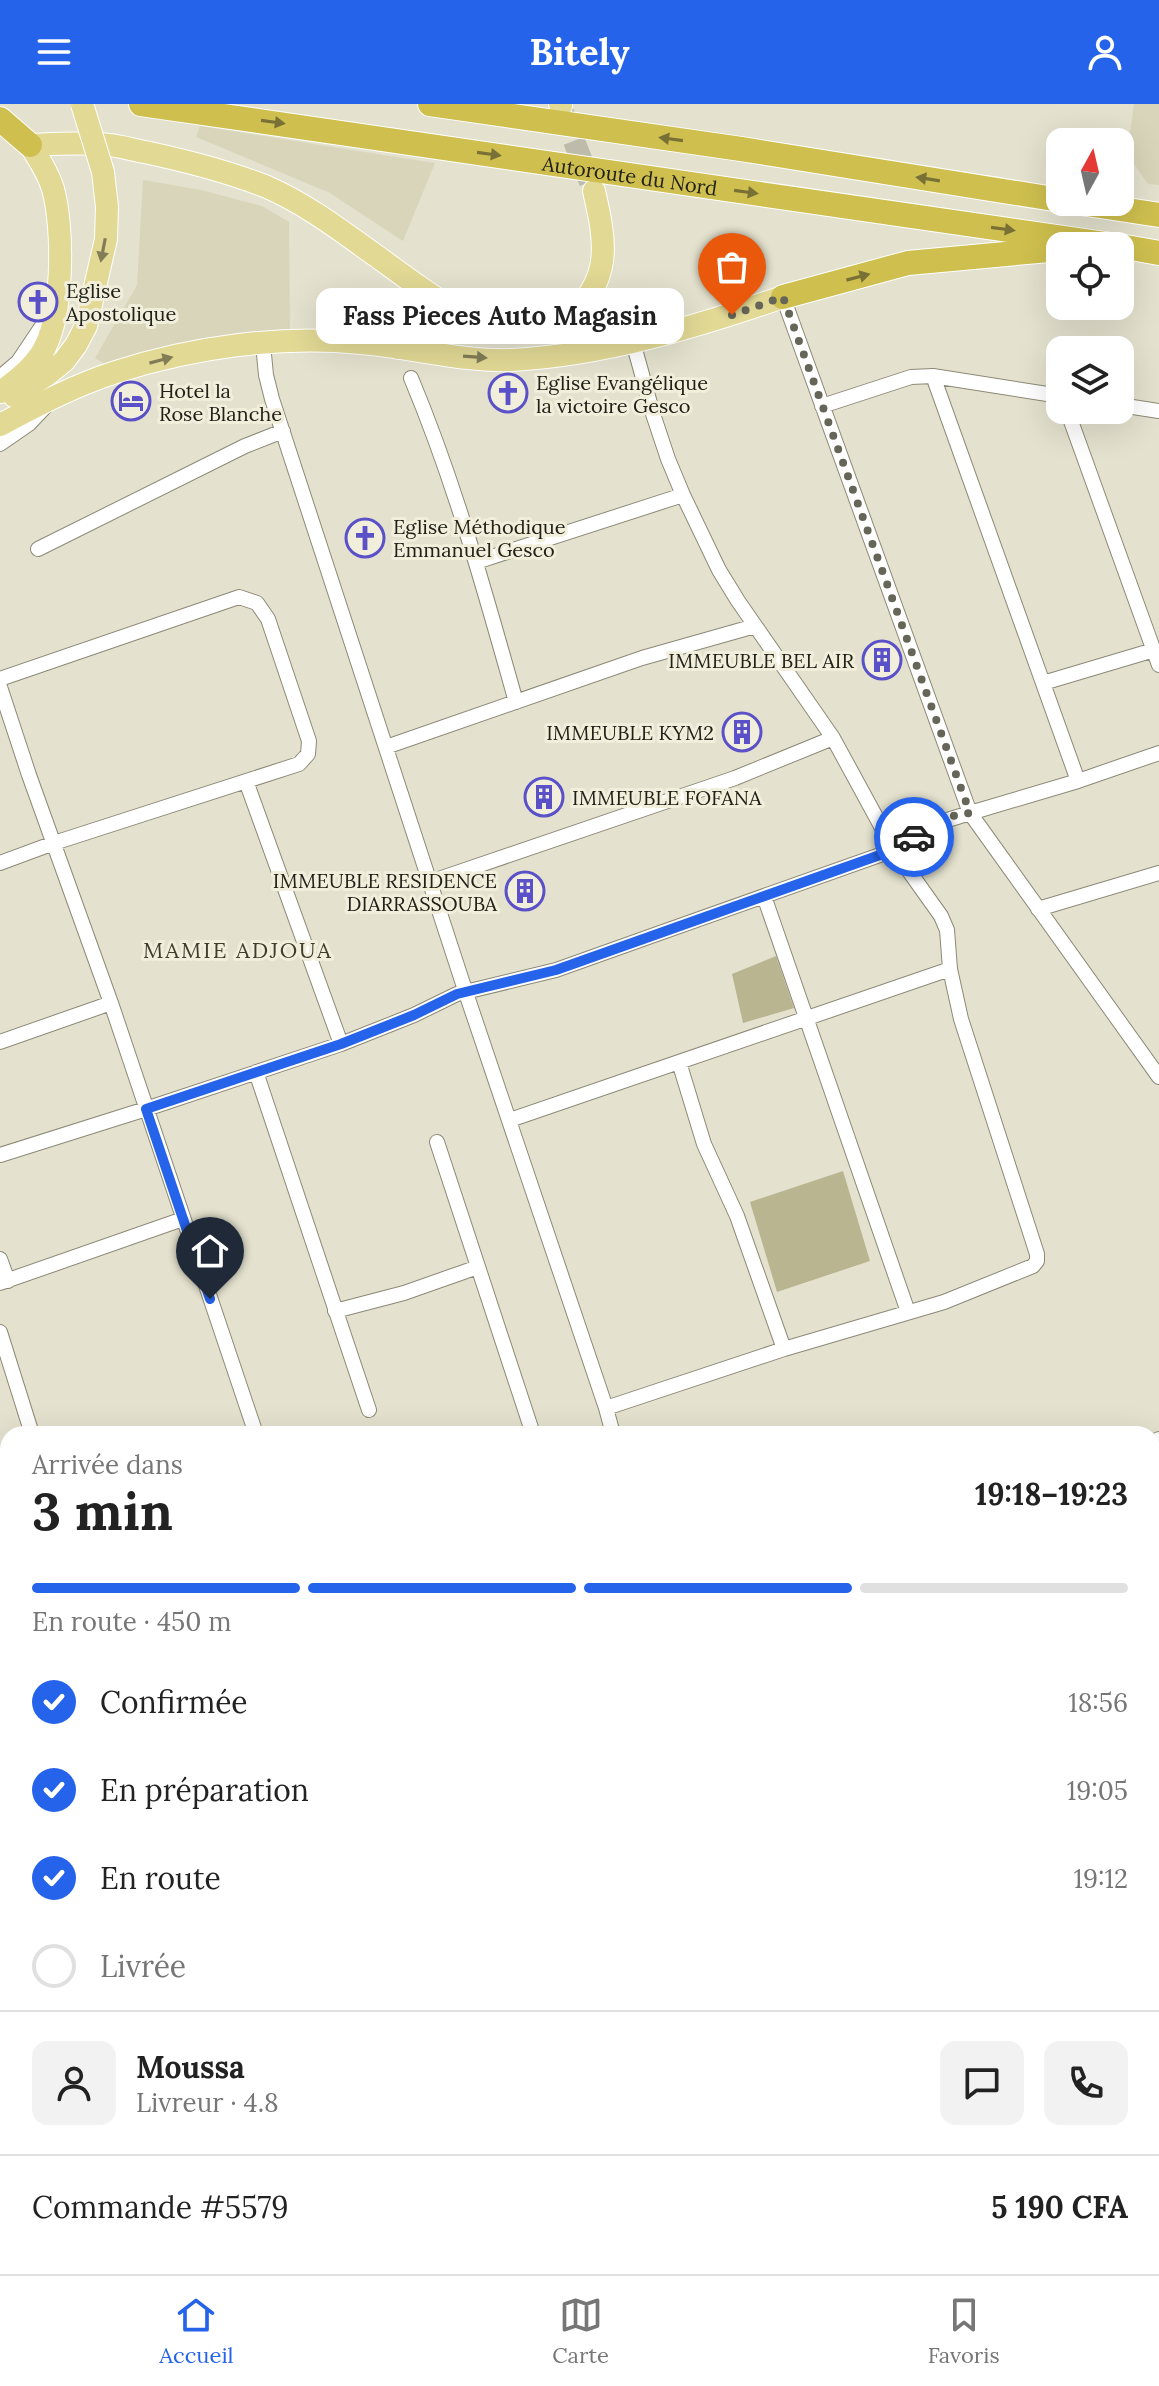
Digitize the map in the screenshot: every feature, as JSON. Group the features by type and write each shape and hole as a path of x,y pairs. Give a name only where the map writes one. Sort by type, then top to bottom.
{"highway":[{"name":"Autoroute du Nord","path":"141,104 1046,236"},
{"name":"Autoroute du Nord","path":"430,104 1046,198"},
{"path":"0,119 30,145"},
{"path":"1134,211 1159,215"},
{"path":"783,297 908,263 1046,250"}],"main road":[{"path":"0,403 64,361 86,326 106,239 107,207 103,172 82,104"},
{"path":"30,145 110,145 227,172 305,206 427,293 478,321 525,332 546,330 566,319 591,295 601,269 603,233 594,191"},
{"path":"0,392 26,372 41,353 56,302 61,245 57,210 43,164 30,145"},
{"path":"398,348 427,293"},
{"path":"0,425 56,395 116,372 182,354 319,341 509,360 575,354 706,324 783,297"}],"street":[{"path":"0,140 30,145"},
{"path":"783,297 970,813 1159,1077"},
{"path":"0,377 24,354 56,302"},
{"path":"606,1408 784,1349 964,1295 1033,1266 1037,1261 961,1019 950,969 947,930 941,916 894,850 833,738 719,570 683,495 653,414 633,342"},
{"path":"263,344 267,386 611,1426"},
{"path":"822,406 901,380 933,376 1046,394"},
{"path":"933,376 1078,781"},
{"path":"411,378 436,439 476,562 516,702"},
{"path":"0,444 29,424 56,395"},
{"path":"1134,407 1159,411"},
{"path":"1072,424 1159,665"},
{"path":"38,549 245,446 283,431"},
{"path":"476,562 683,495"},
{"path":"0,679 239,597 257,603 268,619 309,741 308,754 299,764 0,863"},
{"path":"386,747 642,658 755,626"},
{"path":"1043,683 1154,650"},
{"path":"0,687 111,1003 253,1426"},
{"path":"430,882 735,778 833,738"},
{"path":"0,1155 341,1044 457,994 556,970 894,850 941,822 1159,753"},
{"path":"246,781 341,1044"},
{"path":"1038,909 1159,873"},
{"path":"764,896 908,1312"},
{"path":"510,1120 950,969"},
{"path":"0,1042 111,1003"},
{"path":"679,1062 704,1144 737,1216 784,1349"},
{"path":"256,1072 369,1410"},
{"path":"437,1142 530,1426"},
{"path":"0,1259 4,1282 183,1219"},
{"path":"335,1311 404,1293 478,1267"},
{"path":"0,1332 29,1426"}],"shaded area":[{"path":"1134,104 1159,104 1159,185 1148,184 1134,164 1134,128 1131,128"},
{"path":"200,126 435,163 403,241 330,193 196,137"},
{"path":"143,180 201,190 262,206 289,222 290,333 106,365 95,358 137,285"},
{"path":"776,956 794,1008 743,1023 732,974"},
{"path":"843,1171 870,1261 777,1292 750,1202"}],"tunnel":[{"path":"562,110 590,182"}],"way so far":[{"path":"732,315 783,297 970,813 953,816 914,837"}],"place":[{"name":"Eglise Apostolique","path":"38,302"},
{"name":"Fass Pieces Auto Magasin","path":"732,315"},
{"name":"Eglise Evangélique la victoire Gesco","path":"508,393"},
{"name":"Hotel la Rose Blanche","path":"131,401"},
{"name":"Eglise Méthodique Emmanuel Gesco","path":"365,538"},
{"name":"IMMEUBLE BEL AIR","path":"882,660"},
{"name":"IMMEUBLE KYM2","path":"742,732"},
{"name":"IMMEUBLE FOFANA","path":"544,797"},
{"name":"IMMEUBLE RESIDENCE DIARRASSOUBA","path":"525,891"}],"district":[{"name":"MAMIE ADJOUA","path":"238,950"}],"route":[{"path":"210,1299 146,1109 341,1044 457,994 556,970 684,925 894,850 914,837"}]}
